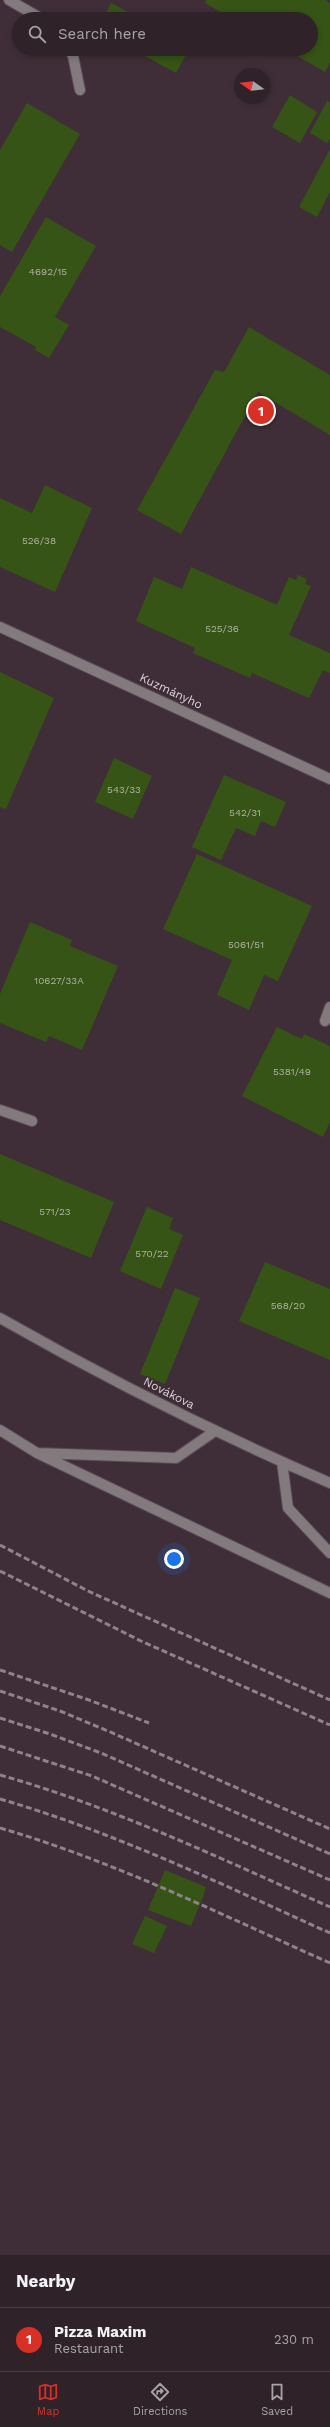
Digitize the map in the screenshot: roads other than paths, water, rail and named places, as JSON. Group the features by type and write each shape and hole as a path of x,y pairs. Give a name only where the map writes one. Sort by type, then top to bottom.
{"street":[{"path":"9,0 30,12"},
{"path":"73,56 80,90"},
{"name":"Kuzmányho","path":"0,627 330,778"},
{"path":"324,1021 330,1007"},
{"path":"0,1110 32,1121"},
{"name":"Novákova","path":"0,1318 144,1396 215,1431 330,1483"},
{"path":"0,1430 37,1453 330,1593"},
{"path":"37,1453 176,1458 215,1431"},
{"path":"282,1462 288,1508 330,1553"}],"railway":[{"path":"0,1545 88,1591 330,1700"},
{"path":"0,1571 141,1641 330,1725"},
{"path":"0,1670 89,1700 149,1723"},
{"path":"0,1691 60,1711 108,1731 330,1829"},
{"path":"0,1718 50,1734 101,1753 330,1854"},
{"path":"0,1746 92,1776 330,1880"},
{"path":"0,1775 84,1802 126,1818 330,1907"},
{"path":"0,1799 42,1812 126,1843 330,1933"},
{"path":"0,1828 42,1841 126,1873 330,1963"}],"place":[{"name":"Pizza Maxim","path":"261,411"}]}
